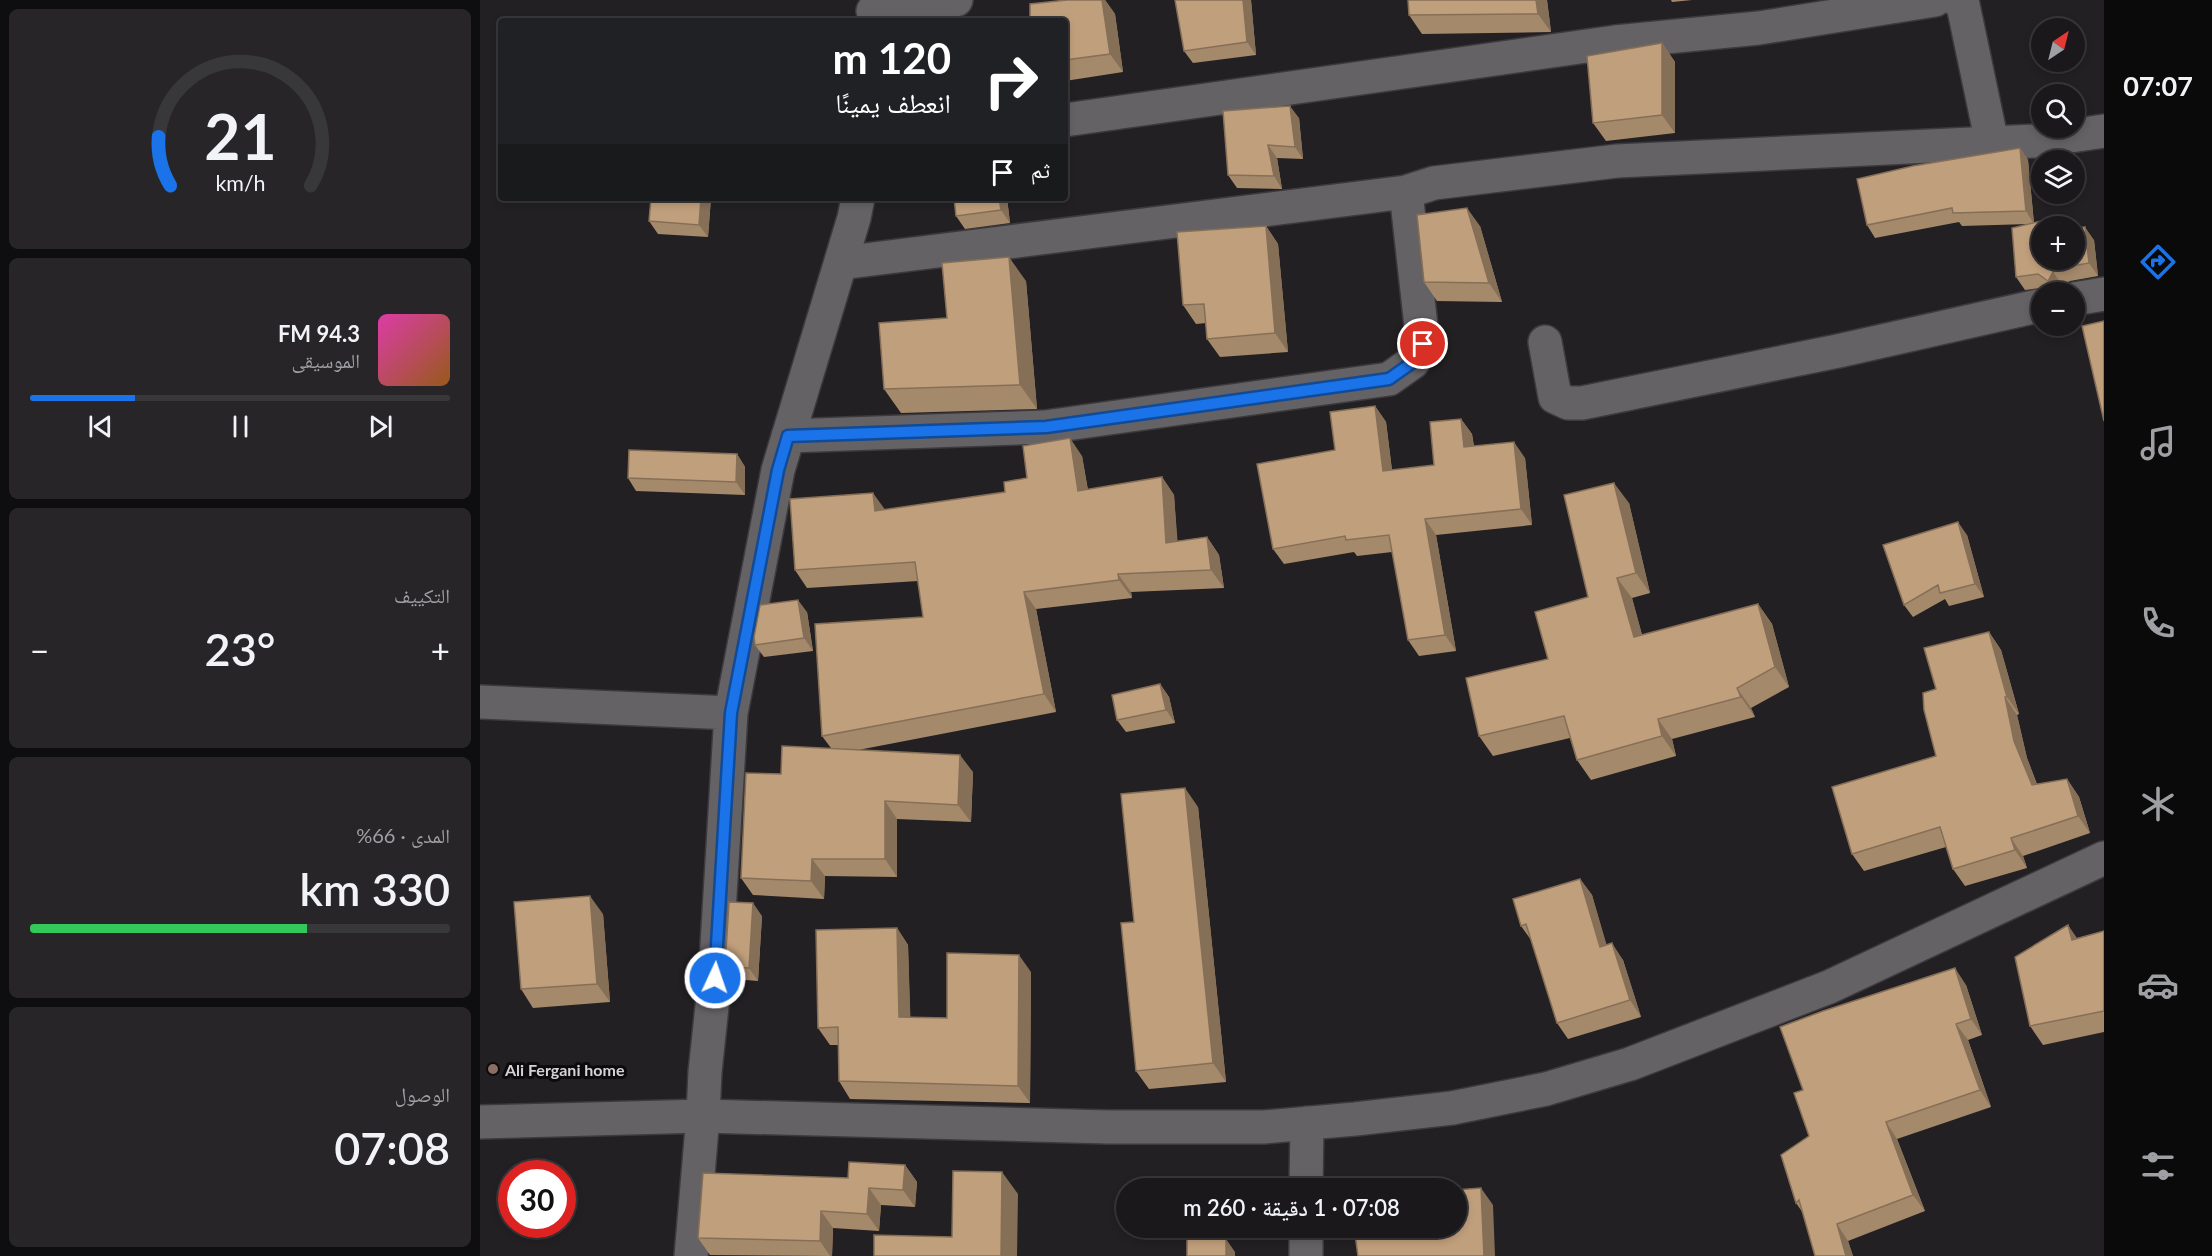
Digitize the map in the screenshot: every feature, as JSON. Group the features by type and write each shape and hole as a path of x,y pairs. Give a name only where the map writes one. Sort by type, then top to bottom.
{"street":[{"path":"874,11 956,0"},
{"path":"1068,120 1615,42 1759,28 1935,0"},
{"path":"1957,0 1963,5 1992,143"},
{"path":"841,263 1406,192 1434,183 1617,161 2036,141 2104,131"},
{"path":"788,436 1046,427 1389,379 1413,362 1423,344 1406,192"},
{"path":"691,1256 704,1116 705,1072 715,978 731,713 778,470 841,263 857,201"},
{"path":"2085,297 2104,294"},
{"path":"1545,342 1555,397 1568,403 1582,404 1838,351 2031,307"},
{"path":"480,702 731,713"},
{"path":"480,1122 704,1116 1108,1126 1264,1127 1452,1108 1546,1089 1630,1064 1829,987 2104,858"},
{"path":"1306,1123 1306,1178"},
{"path":"1306,1238 1306,1256"}],"building":[{"path":"1067,0 1102,0 1110,54 1068,60 1068,18 1030,18 1030,4"},
{"path":"1175,0 1243,0 1247,42 1184,51"},
{"path":"1408,0 1536,0 1538,14 1409,15"},
{"path":"1662,43 1662,115 1593,123 1587,56"},
{"path":"1290,106 1295,147 1268,145 1274,176 1228,175 1223,111"},
{"path":"2020,148 2026,211 1953,213 1952,208 1867,225 1857,179 1913,166"},
{"path":"651,201 701,201 699,225 649,221"},
{"path":"954,201 1000,201 1001,210 956,216"},
{"path":"1467,208 1489,283 1424,282 1417,215"},
{"path":"2031,223 2031,270 2058,270 2053,272 2048,281 2038,274 2016,277 2012,228"},
{"path":"1266,226 1275,333 1207,339 1204,304 1183,305 1177,232"},
{"path":"2085,227 2089,263 2085,264"},
{"path":"1009,257 1020,385 884,389 879,323 947,318 942,263"},
{"path":"2104,321 2104,421 2084,336 2085,325"},
{"path":"1375,406 1383,471 1434,465 1430,422 1461,419 1464,447 1514,442 1521,509 1425,519 1445,635 1408,640 1389,535 1346,540 1345,536 1273,549 1257,464 1335,450 1330,412"},
{"path":"1070,438 1078,491 1162,477 1166,543 1207,537 1211,570 1118,574 1119,580 1024,592 1044,694 822,736 815,624 923,617 915,562 795,570 790,499 873,493 875,511 1005,492 1004,482 1027,478 1023,446"},
{"path":"629,450 737,454 736,482 628,478"},
{"path":"1614,483 1636,573 1617,578 1634,637 1758,604 1775,667 1737,688 1741,697 1658,719 1662,736 1577,760 1564,716 1479,736 1466,678 1548,659 1535,612 1588,597 1564,495"},
{"path":"1958,522 1975,584 1940,593 1938,585 1904,605 1883,545"},
{"path":"798,600 804,638 755,645 754,637 760,605"},
{"path":"1989,632 2007,697 2005,697 2014,741 2032,785 2067,779 2078,816 2011,838 2015,850 1953,869 1940,827 1852,854 1832,787 1936,756 1924,710 1923,693 1936,689 1924,648"},
{"path":"1160,684 1166,710 1117,720 1112,695"},
{"path":"782,746 960,755 958,805 885,801 885,859 812,859 811,881 741,878 746,773 781,774"},
{"path":"1185,788 1213,1063 1136,1071 1121,923 1134,922 1121,794"},
{"path":"1580,879 1600,947 1612,943 1630,1000 1557,1023 1526,924 1521,926 1513,899"},
{"path":"590,896 597,984 521,989 514,902"},
{"path":"729,902 753,903 749,968 725,967"},
{"path":"2068,925 2072,940 2104,931 2104,1011 2030,1026 2015,957"},
{"path":"897,928 899,1017 947,1018 947,953 1019,955 1018,1086 839,1081 838,1027 818,1028 816,930"},
{"path":"1955,968 1971,1019 1956,1024 1980,1090 1886,1122 1913,1195 1837,1224 1846,1256 1815,1256 1799,1200 1796,1203 1781,1155 1809,1136 1794,1093 1803,1090 1780,1027"},
{"path":"849,1162 905,1165 903,1190 869,1188 867,1214 821,1211 820,1241 698,1238 703,1173 848,1178"},
{"path":"953,1171 1002,1172 1001,1256 874,1256 874,1235 952,1237"},
{"path":"1481,1188 1484,1256 1358,1256 1356,1238 1467,1238 1467,1189"},
{"path":"1187,1239 1226,1239 1226,1256 1187,1256"}],"place":[{"name":"Ali Fergani home","path":"493,1069"}],"route":[{"path":"715,978 731,713 778,470 788,436 1046,427 1389,379 1413,362 1423,344"}]}
